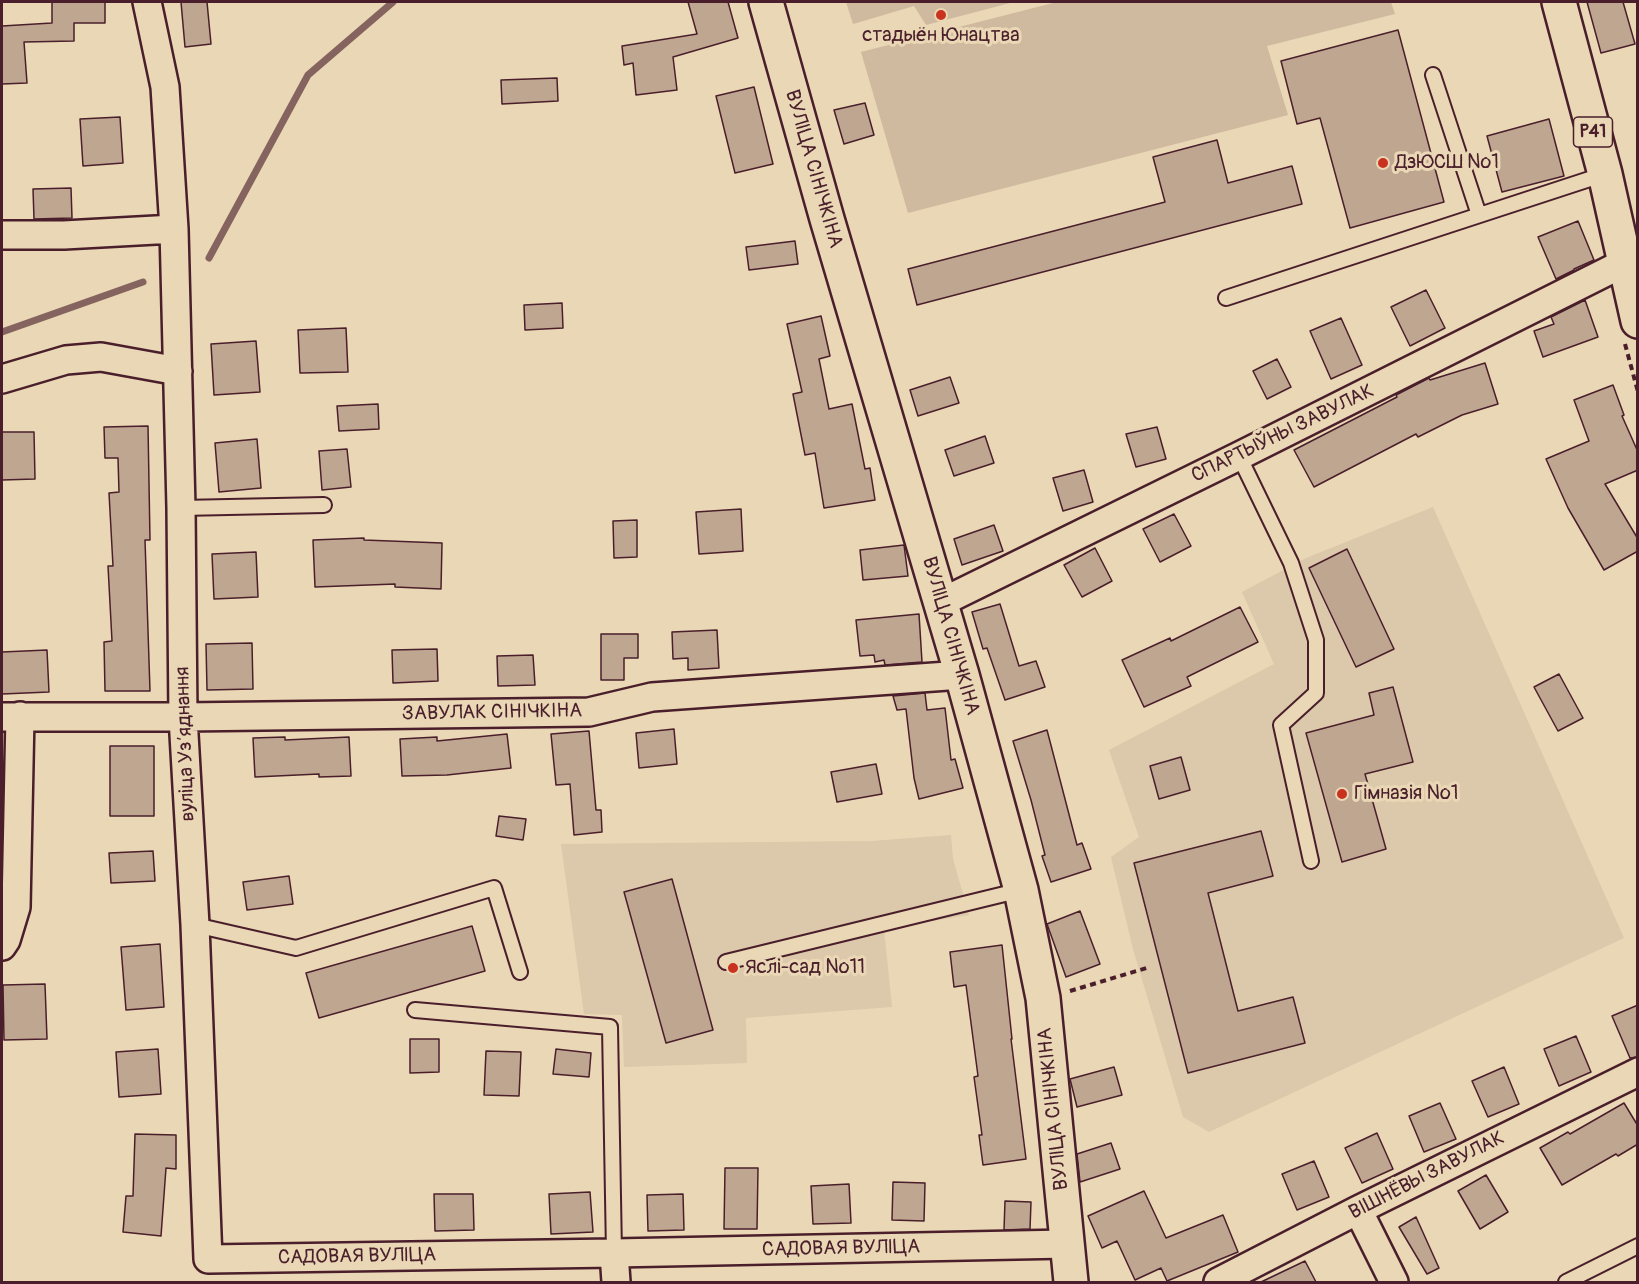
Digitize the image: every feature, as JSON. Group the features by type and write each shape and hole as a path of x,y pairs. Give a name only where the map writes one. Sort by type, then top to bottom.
{"street":[{"name":"вуліца Узʼяднання","path":"147,2 165,87 174,229 181,508 183,717 195,925 208,1259"},
{"name":"ВУЛІЦА СІНІЧКІНА","path":"766,2 827,219 962,675 1021,890 1043,998 1071,1282"},
{"name":"Р41","path":"1559,2 1605,174 1638,321"},
{"path":"2,234 64,235 174,229"},
{"name":"СПАРТЫЎНЫ ЗАВУЛАК","path":"940,603 1624,263"},
{"path":"2,379 66,360 101,357 178,370"},
{"name":"ЗАВУЛАК СІНІЧКІНА","path":"2,946 16,907 11,716 183,717 589,712 652,697 962,675"},
{"name":"ВІШНЁВЫ ЗАВУЛАК","path":"1218,1282 1638,1072"},
{"path":"1358,1210 1394,1282"},
{"name":"САДОВАЯ ВУЛІЦА","path":"208,1259 614,1254 1067,1244"},
{"path":"614,1254 615,1282"}],"lane":[{"path":"1433,75 1479,214"},
{"path":"1226,298 1605,174"},
{"path":"1239,456 1291,563 1316,640 1316,693 1281,725 1311,861"},
{"path":"181,508 324,505"},
{"path":"195,925 296,948 494,888 520,972"},
{"path":"726,962 1021,890"},
{"path":"415,1010 610,1027 614,1254"},
{"path":"1566,1282 1638,1246"}],"path":[{"path":"1043,998 1150,967"}],"shaded area":[{"path":"846,2 1014,2 926,25 914,6 853,24"},
{"path":"1057,2 1391,2 1395,14 1267,46 1288,115 908,213 861,52"},
{"name":"Гімназія №1","path":"1433,507 1624,938 1209,1132 1183,1117 1133,949 1111,857 1139,837 1109,750 1274,664 1242,592 1306,558"},
{"name":"Яслі-сад №11","path":"951,835 953,859 969,915 884,929 892,1007 746,1018 747,1063 624,1067 622,1015 584,1014 561,844 872,841"}],"building":[{"path":"52,2 105,2 105,23 74,23 74,41 24,42 27,83 2,84 2,26 52,23"},
{"path":"181,2 207,2 211,44 185,47"},
{"path":"688,2 728,2 738,38 673,57 677,90 636,95 633,63 624,65 622,46 697,34"},
{"path":"1587,2 1623,2 1635,44 1601,53"},
{"name":"ДзЮСШ №1","path":"1398,30 1444,202 1350,228 1320,118 1297,124 1281,61"},
{"path":"557,78 558,101 502,104 501,80"},
{"path":"754,87 773,164 735,173 716,96"},
{"path":"865,103 874,135 844,144 834,110"},
{"path":"120,117 123,163 83,166 80,119"},
{"path":"1549,119 1564,176 1502,192 1487,136"},
{"path":"1217,140 1228,183 1292,166 1302,204 917,305 908,269 1165,202 1153,157"},
{"path":"71,188 72,218 34,219 33,189"},
{"path":"1578,221 1594,260 1556,279 1538,237"},
{"path":"795,241 798,264 749,270 746,247"},
{"path":"1426,290 1445,328 1410,346 1391,307"},
{"path":"1585,300 1598,337 1543,357 1534,331 1554,324 1551,317"},
{"path":"562,303 563,328 525,330 524,305"},
{"path":"821,316 830,356 819,359 829,409 852,404 865,469 870,468 875,500 824,508 815,453 805,455 793,394 802,392 787,324"},
{"path":"1341,318 1362,365 1331,379 1310,331"},
{"path":"346,328 348,372 300,373 298,330"},
{"path":"256,341 260,392 214,395 211,344"},
{"path":"1277,359 1291,387 1267,399 1253,371"},
{"path":"1485,363 1498,404 1462,415 1418,437 1416,434 1314,487 1294,450 1429,378 1430,380"},
{"path":"950,377 959,403 918,416 910,390"},
{"path":"1613,385 1624,415 1622,416 1638,452 1638,470 1605,484 1638,539 1638,551 1604,570 1568,508 1546,459 1589,441 1574,400"},
{"path":"378,404 379,429 339,431 337,406"},
{"path":"148,426 150,540 145,540 150,691 105,691 104,642 112,641 108,566 113,566 109,493 119,492 118,458 105,458 104,427"},
{"path":"1157,427 1166,459 1136,467 1126,434"},
{"path":"2,432 34,432 35,479 2,480"},
{"path":"985,436 994,463 954,476 945,450"},
{"path":"257,439 261,488 219,492 215,443"},
{"path":"347,449 351,487 322,490 319,451"},
{"path":"1084,470 1093,502 1063,511 1053,478"},
{"path":"741,509 743,551 699,554 696,512"},
{"path":"1174,514 1191,546 1160,562 1143,529"},
{"path":"637,520 637,557 614,558 613,521"},
{"path":"994,525 1003,551 962,565 954,539"},
{"path":"364,538 364,540 442,543 441,589 395,587 395,584 315,587 313,540"},
{"path":"904,545 908,576 863,580 860,550"},
{"path":"1095,548 1112,581 1082,597 1064,565"},
{"path":"1347,549 1394,649 1356,667 1309,568"},
{"path":"256,552 258,597 214,599 212,554"},
{"path":"1000,604 1019,666 1036,661 1045,687 1005,700 987,648 983,649 972,612"},
{"path":"1240,607 1258,642 1187,677 1191,686 1144,707 1122,660 1170,638 1171,641"},
{"path":"919,614 922,662 885,665 884,660 875,662 874,655 860,656 856,620"},
{"path":"717,630 719,668 688,670 688,658 673,659 672,632"},
{"path":"601,634 638,634 638,658 624,658 624,680 601,680"},
{"path":"252,643 253,689 207,690 206,644"},
{"path":"437,649 438,681 393,683 392,650"},
{"path":"47,650 49,692 2,694 2,652"},
{"path":"533,655 535,685 498,686 497,656"},
{"path":"1559,674 1583,718 1558,731 1534,687"},
{"path":"1393,687 1413,762 1365,774 1386,849 1342,862 1306,733 1374,715 1369,693"},
{"path":"925,693 927,710 945,708 951,760 955,759 963,788 919,799 914,778 906,709 897,710 893,696"},
{"path":"674,729 677,764 639,768 636,733"},
{"path":"1047,730 1077,845 1082,843 1091,869 1051,882 1042,856 1045,855 1031,800 1013,741"},
{"path":"589,731 596,810 601,810 602,832 574,835 570,784 556,785 551,734"},
{"path":"507,734 511,768 447,775 402,776 400,739 437,737 437,741"},
{"path":"285,737 285,740 349,737 351,776 319,777 319,774 255,777 253,738"},
{"path":"110,746 154,746 154,816 110,816"},
{"path":"1181,757 1190,790 1159,799 1150,766"},
{"path":"876,764 882,794 837,802 831,772"},
{"path":"499,816 526,819 523,840 496,836"},
{"path":"1261,831 1273,876 1208,893 1238,1011 1293,997 1305,1043 1188,1073 1134,863"},
{"path":"153,851 155,881 111,883 109,853"},
{"path":"289,876 293,904 247,910 243,882"},
{"name":"Яслі-сад №11","path":"672,879 713,1030 666,1043 624,892"},
{"path":"1080,911 1100,964 1066,977 1047,924"},
{"path":"472,926 485,971 319,1018 306,973"},
{"path":"160,944 164,1007 126,1010 121,947"},
{"path":"1002,945 1026,1159 983,1165 979,1135 982,1135 974,1077 978,1076 966,985 954,987 950,952"},
{"path":"45,984 47,1039 4,1040 3,985"},
{"path":"1638,1005 1638,1057 1630,1058 1612,1016"},
{"path":"1576,1036 1591,1072 1559,1086 1544,1049"},
{"path":"410,1039 439,1039 439,1072 410,1073"},
{"path":"158,1049 161,1094 119,1097 116,1052"},
{"path":"556,1049 591,1053 589,1077 553,1074"},
{"path":"486,1051 521,1052 519,1096 484,1095"},
{"path":"1114,1067 1122,1095 1077,1107 1070,1079"},
{"path":"1504,1067 1519,1104 1488,1117 1472,1081"},
{"path":"1440,1103 1456,1139 1424,1152 1409,1116"},
{"path":"1624,1103 1638,1126 1638,1144 1562,1185 1540,1148 1568,1132 1570,1134"},
{"path":"1377,1133 1393,1169 1362,1183 1345,1148"},
{"path":"135,1134 176,1135 176,1169 166,1168 161,1236 123,1232 126,1196 133,1196"},
{"path":"1111,1143 1120,1169 1080,1182 1077,1154"},
{"path":"1314,1161 1329,1197 1297,1210 1282,1174"},
{"path":"725,1168 758,1168 757,1229 724,1229"},
{"path":"1486,1175 1508,1212 1480,1229 1458,1191"},
{"path":"893,1182 925,1183 924,1221 892,1220"},
{"path":"849,1184 851,1223 813,1224 811,1186"},
{"path":"1144,1191 1166,1238 1223,1215 1238,1252 1167,1281 1161,1268 1135,1280 1117,1241 1102,1248 1088,1216"},
{"path":"590,1192 593,1232 551,1234 549,1194"},
{"path":"434,1194 473,1194 474,1230 435,1231"},
{"path":"683,1194 684,1230 648,1231 647,1195"},
{"path":"1005,1201 1031,1202 1030,1229 1004,1230"},
{"path":"1416,1217 1439,1268 1427,1274 1399,1227"},
{"path":"1305,1261 1316,1282 1261,1282"}],"waterway":[{"path":"209,258 308,75 393,2"},
{"path":"2,332 143,282"}],"place":[{"name":"стадыён Юнацтва","path":"941,15"},
{"name":"ДзЮСШ №1","path":"1383,163"},
{"name":"Гімназія №1","path":"1342,794"},
{"name":"Яслі-сад №11","path":"733,968"}]}
